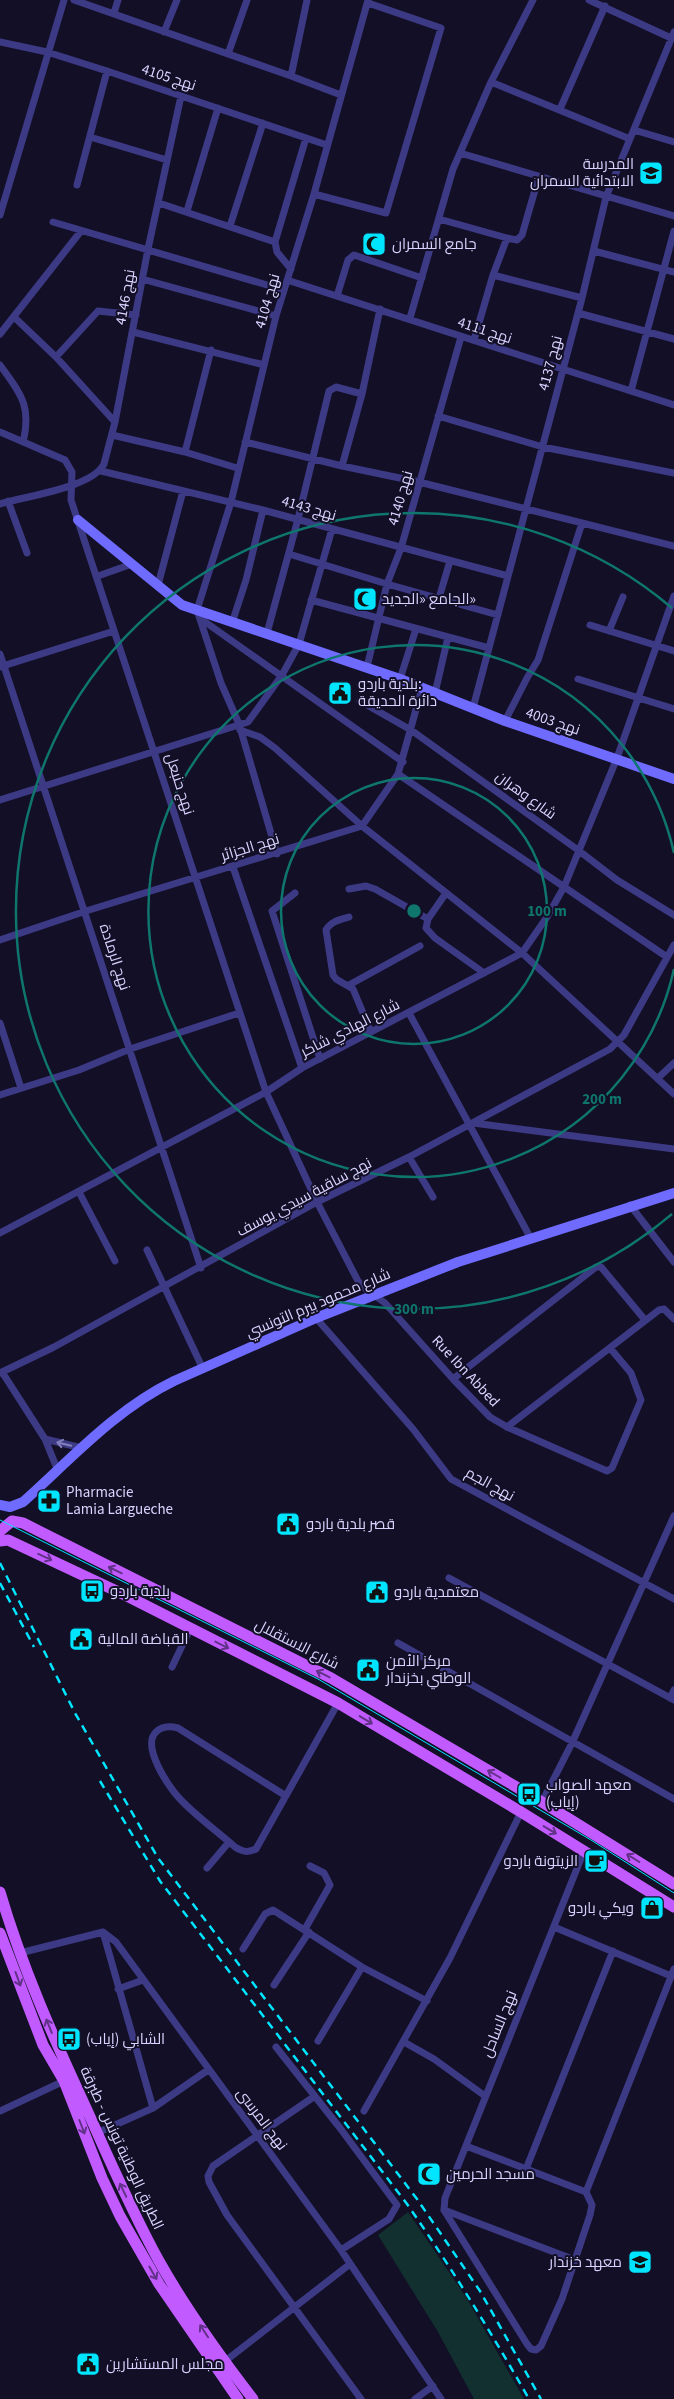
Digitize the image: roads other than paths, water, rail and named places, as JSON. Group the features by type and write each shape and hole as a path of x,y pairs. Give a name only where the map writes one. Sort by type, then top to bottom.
{"main road":[{"name":"نهج 4003","path":"78,520 182,604 199,615 267,633 367,667 505,721 617,758 674,780"},
{"name":"شارع محمود بيرم التونسي","path":"5,1506 23,1502 82,1448 137,1402 154,1391 316,1318 458,1262 674,1192"},
{"name":"شارع الاستقلال","path":"0,1531 12,1520 23,1523 331,1678 542,1802 674,1884"},
{"path":"0,1541 8,1540 338,1703 521,1812 674,1907"},
{"name":"الطريق الوطنية تونس - طبرقة","path":"0,1892 20,1953 54,2039 124,2193 159,2260 224,2362 253,2399"},
{"name":"الطريق الوطنية تونس - طبرقة","path":"0,1933 43,2044 64,2081 102,2178 120,2216 159,2284 238,2399"}],"street":[{"path":"0,215 64,0"},
{"path":"74,0 341,95"},
{"path":"114,13 118,0"},
{"path":"164,32 177,0"},
{"path":"228,54 247,0"},
{"path":"291,76 307,0"},
{"path":"410,318 460,153 491,82 533,0"},
{"path":"589,0 672,35"},
{"path":"314,194 386,213 441,28 368,1"},
{"name":"نهج 4104","path":"199,615 231,502 276,316 314,194 368,1"},
{"path":"560,109 605,6"},
{"name":"نهج 4137","path":"473,708 527,510 594,251 606,197 672,35"},
{"name":"نهج 4105","path":"0,42 47,52 327,145"},
{"path":"77,185 107,71"},
{"path":"491,82 630,139"},
{"name":"نهج 4146","path":"101,471 115,422 148,249 181,96"},
{"path":"187,211 218,108"},
{"path":"230,226 263,123"},
{"path":"634,130 674,142"},
{"path":"90,137 167,160"},
{"path":"291,269 277,252 275,242 306,138"},
{"path":"460,153 674,216"},
{"path":"439,219 518,240 522,236 539,176"},
{"path":"159,203 275,242"},
{"path":"53,222 284,290"},
{"path":"0,334 82,231"},
{"path":"631,391 674,231"},
{"path":"474,340 493,274 506,238"},
{"path":"594,251 674,272"},
{"path":"337,296 348,260 354,255 422,278"},
{"path":"493,274 582,298"},
{"path":"142,279 276,316"},
{"name":"نهج 4111","path":"287,280 410,318 461,337 674,405"},
{"path":"342,466 362,394 380,309"},
{"path":"56,357 98,311 136,315"},
{"path":"578,313 674,339"},
{"path":"14,317 56,357 115,422"},
{"path":"133,332 264,364"},
{"name":"نهج 4140","path":"367,667 387,584 401,548 461,337"},
{"path":"185,452 211,350"},
{"path":"0,365 14,383 24,401 27,415 24,442"},
{"path":"267,633 289,554 330,389 336,387 362,394"},
{"path":"438,416 543,447 674,473"},
{"name":"نهج حنبعل","path":"0,432 65,460 72,472 71,500 98,576 114,631 266,1092"},
{"path":"112,435 185,452 238,468"},
{"path":"245,442 342,466 419,482 674,546"},
{"path":"0,504 73,484 101,471"},
{"name":"نهج 4143","path":"101,471 298,519 508,576"},
{"path":"158,585 183,490"},
{"path":"8,501 27,553"},
{"path":"232,623 246,580 263,510"},
{"path":"505,721 526,678 538,660 582,523"},
{"path":"0,800 155,751 240,727 248,722 282,675 298,644 332,529"},
{"path":"289,554 498,615"},
{"path":"439,598 450,561"},
{"path":"98,576 132,564"},
{"name":"شارع الهادي شاكر","path":"0,1234 266,1092 320,1058 410,1013 522,953 547,917 564,887 640,698 674,596"},
{"path":"609,630 622,597"},
{"path":"311,600 489,648"},
{"path":"199,615 403,762"},
{"path":"199,615 221,683 240,727 277,854"},
{"path":"590,625 674,651"},
{"path":"400,679 416,629"},
{"path":"2,666 114,631"},
{"path":"435,693 448,637"},
{"name":"نهج الرمادة","path":"0,654 2,666 86,910 201,1268"},
{"path":"578,679 674,709"},
{"path":"362,826 398,774 403,762 422,688"},
{"name":"شارع وهران","path":"360,700 411,730 578,850 605,872 674,915"},
{"path":"240,727 260,737 275,748 362,826 522,953 674,1094"},
{"path":"398,774 667,957"},
{"name":"نهج الجزائر","path":"0,940 86,910 277,854 362,826"},
{"path":"233,867 302,1068"},
{"path":"348,889 366,886 375,889 428,919"},
{"path":"296,893 272,911 320,1058"},
{"path":"446,893 425,924 430,933 484,973"},
{"path":"350,917 329,924 326,934 333,975 349,985 371,1032"},
{"path":"619,1042 674,944"},
{"path":"349,985 420,946"},
{"path":"0,1095 79,1070 130,1049 239,1013"},
{"path":"410,1013 471,1124 530,1238"},
{"path":"0,1024 21,1088"},
{"name":"نهج ساقية سيدي يوسف","path":"1,1372 54,1347 201,1268 317,1202 409,1157 552,1081 619,1042"},
{"path":"658,1078 674,1063"},
{"name":"Rue Ibn Abbed","path":"266,1092 317,1202 358,1281 385,1303 490,1417 507,1427 605,1471 612,1468 641,1400 631,1373 610,1348"},
{"path":"471,1124 674,1149"},
{"path":"409,1157 432,1197"},
{"path":"79,1192 115,1261"},
{"path":"630,1206 674,1262"},
{"path":"147,1250 203,1369"},
{"path":"453,1379 596,1267 601,1268 645,1320"},
{"path":"507,1427 659,1310 664,1309 674,1319"},
{"name":"نهج الجم","path":"316,1318 413,1429 452,1478 674,1599"},
{"path":"1,1372 45,1440 58,1471"},
{"path":"45,1440 82,1448"},
{"path":"542,1802 572,1743 674,1516"},
{"path":"449,1578 672,1699 674,1690"},
{"path":"172,1667 190,1629"},
{"path":"398,1644 674,1799"},
{"path":"286,1796 178,1728 166,1727 155,1733 151,1742 153,1755 173,1790 187,1806 241,1851 251,1852 256,1849 286,1796 338,1703"},
{"path":"364,2111 427,2001 521,1812"},
{"path":"207,1868 229,1842"},
{"name":"نهج الساحل","path":"444,2210 445,2198 584,1851"},
{"path":"274,1985 307,1931 330,1885 324,1873 310,1866"},
{"path":"243,1948 263,1916 269,1910 275,1911 362,1966 427,2001"},
{"path":"554,1927 613,1951 673,1972 586,2192"},
{"path":"20,1953 103,1932 118,1990 154,2108"},
{"name":"نهج المرسى","path":"103,1932 116,1942 341,2250 442,2399"},
{"path":"526,2169 613,1951"},
{"path":"318,2041 362,1966"},
{"path":"118,1990 143,1980"},
{"path":"404,2042 434,2059 485,2096"},
{"path":"276,2047 397,2205 389,2219 341,2250"},
{"path":"97,2133 154,2108 208,2070"},
{"path":"0,2111 64,2081"},
{"path":"315,2096 213,2166 208,2176 218,2199 361,2399"},
{"path":"444,2210 531,2349 536,2350 541,2346 562,2299 592,2205 586,2192 466,2146"},
{"path":"444,2210 575,2260"},
{"path":"224,2362 350,2264"},
{"path":"415,2399 433,2386"}],"tram line":[{"path":"0,1520 318,1679 591,1840 674,1893"}],"railway":[{"path":"0,1563 75,1713 158,1858 417,2199 480,2291 541,2399"},
{"path":"0,1583 34,1647"},
{"path":"100,1781 160,1881 407,2204 470,2300 529,2399"}],"place":[{"name":"المدرسة الابتدائية السمران","path":"651,173"},
{"name":"جامع السمران","path":"374,244"},
{"name":"الجامع «الجديد»","path":"365,599"},
{"name":"بلدية باردو: دائرة الحديقة","path":"340,693"},
{"name":"Pharmacie Lamia Largueche","path":"49,1501"},
{"name":"قصر بلدية باردو","path":"288,1524"},
{"name":"بلدية باردو","path":"92,1591"},
{"name":"معتمدية باردو","path":"377,1592"},
{"name":"القباضة المالية","path":"81,1639"},
{"name":"مركز الأمن الوطني بخزندار","path":"368,1670"},
{"name":"معهد الصواب (إياب)","path":"529,1794"},
{"name":"الزيتونة باردو","path":"596,1861"},
{"name":"ويكي باردو","path":"652,1908"},
{"name":"الشابي (إياب)","path":"69,2039"},
{"name":"مسجد الحرمين","path":"429,2174"},
{"name":"معهد خزندار","path":"640,2262"},
{"name":"مجلس المستشارين","path":"88,2364"}]}
